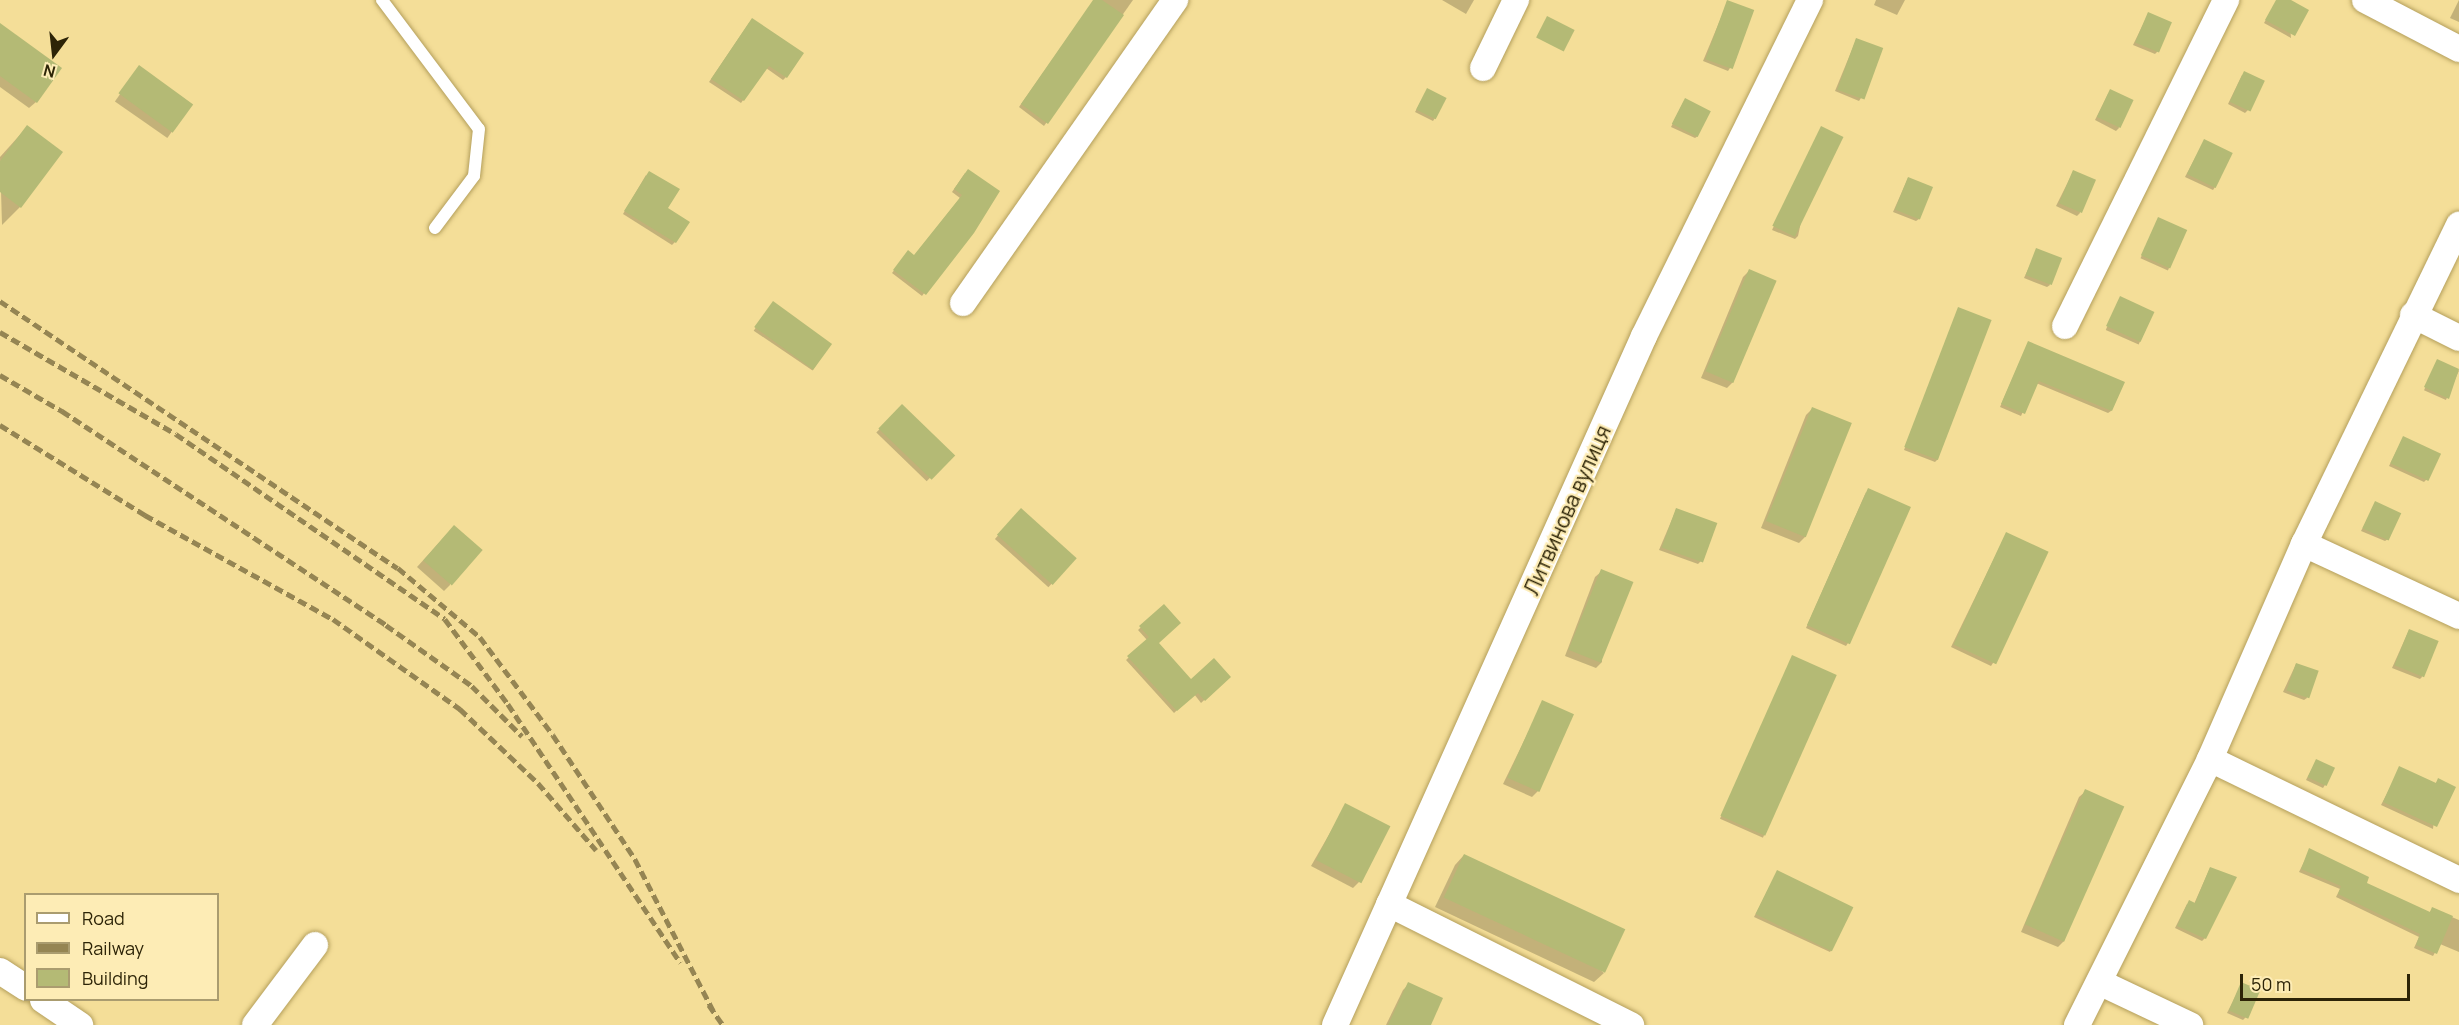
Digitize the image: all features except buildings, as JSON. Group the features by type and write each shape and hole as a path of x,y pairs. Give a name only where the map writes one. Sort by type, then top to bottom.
{"street":[{"path":"963,303 1175,0"},
{"path":"1483,68 1516,0"},
{"name":"Литвинова вулиця","path":"1335,1025 1644,336 1810,0"},
{"path":"2066,326 2226,0"},
{"path":"2365,0 2459,49"},
{"path":"2077,1025 2210,759 2304,544 2413,315 2459,225"},
{"path":"2413,315 2459,338"},
{"path":"2304,544 2459,616"},
{"path":"2210,759 2459,880"},
{"path":"1389,904 1631,1025"},
{"path":"255,1025 315,945"},
{"path":"0,971 24,987"},
{"path":"2099,981 2190,1025"},
{"path":"46,1001 80,1025"}],"lane":[{"path":"382,0 479,129 474,176 435,228"}],"railway":[{"path":"0,301 398,568 480,637 553,735 635,859 714,1012"},
{"path":"0,332 176,434 445,619 508,704 681,963"},
{"path":"0,375 62,411 386,625 472,686 522,736"},
{"path":"0,425 145,515 333,619 460,709 538,783 596,850"},
{"path":"709,1005 723,1025"}]}
